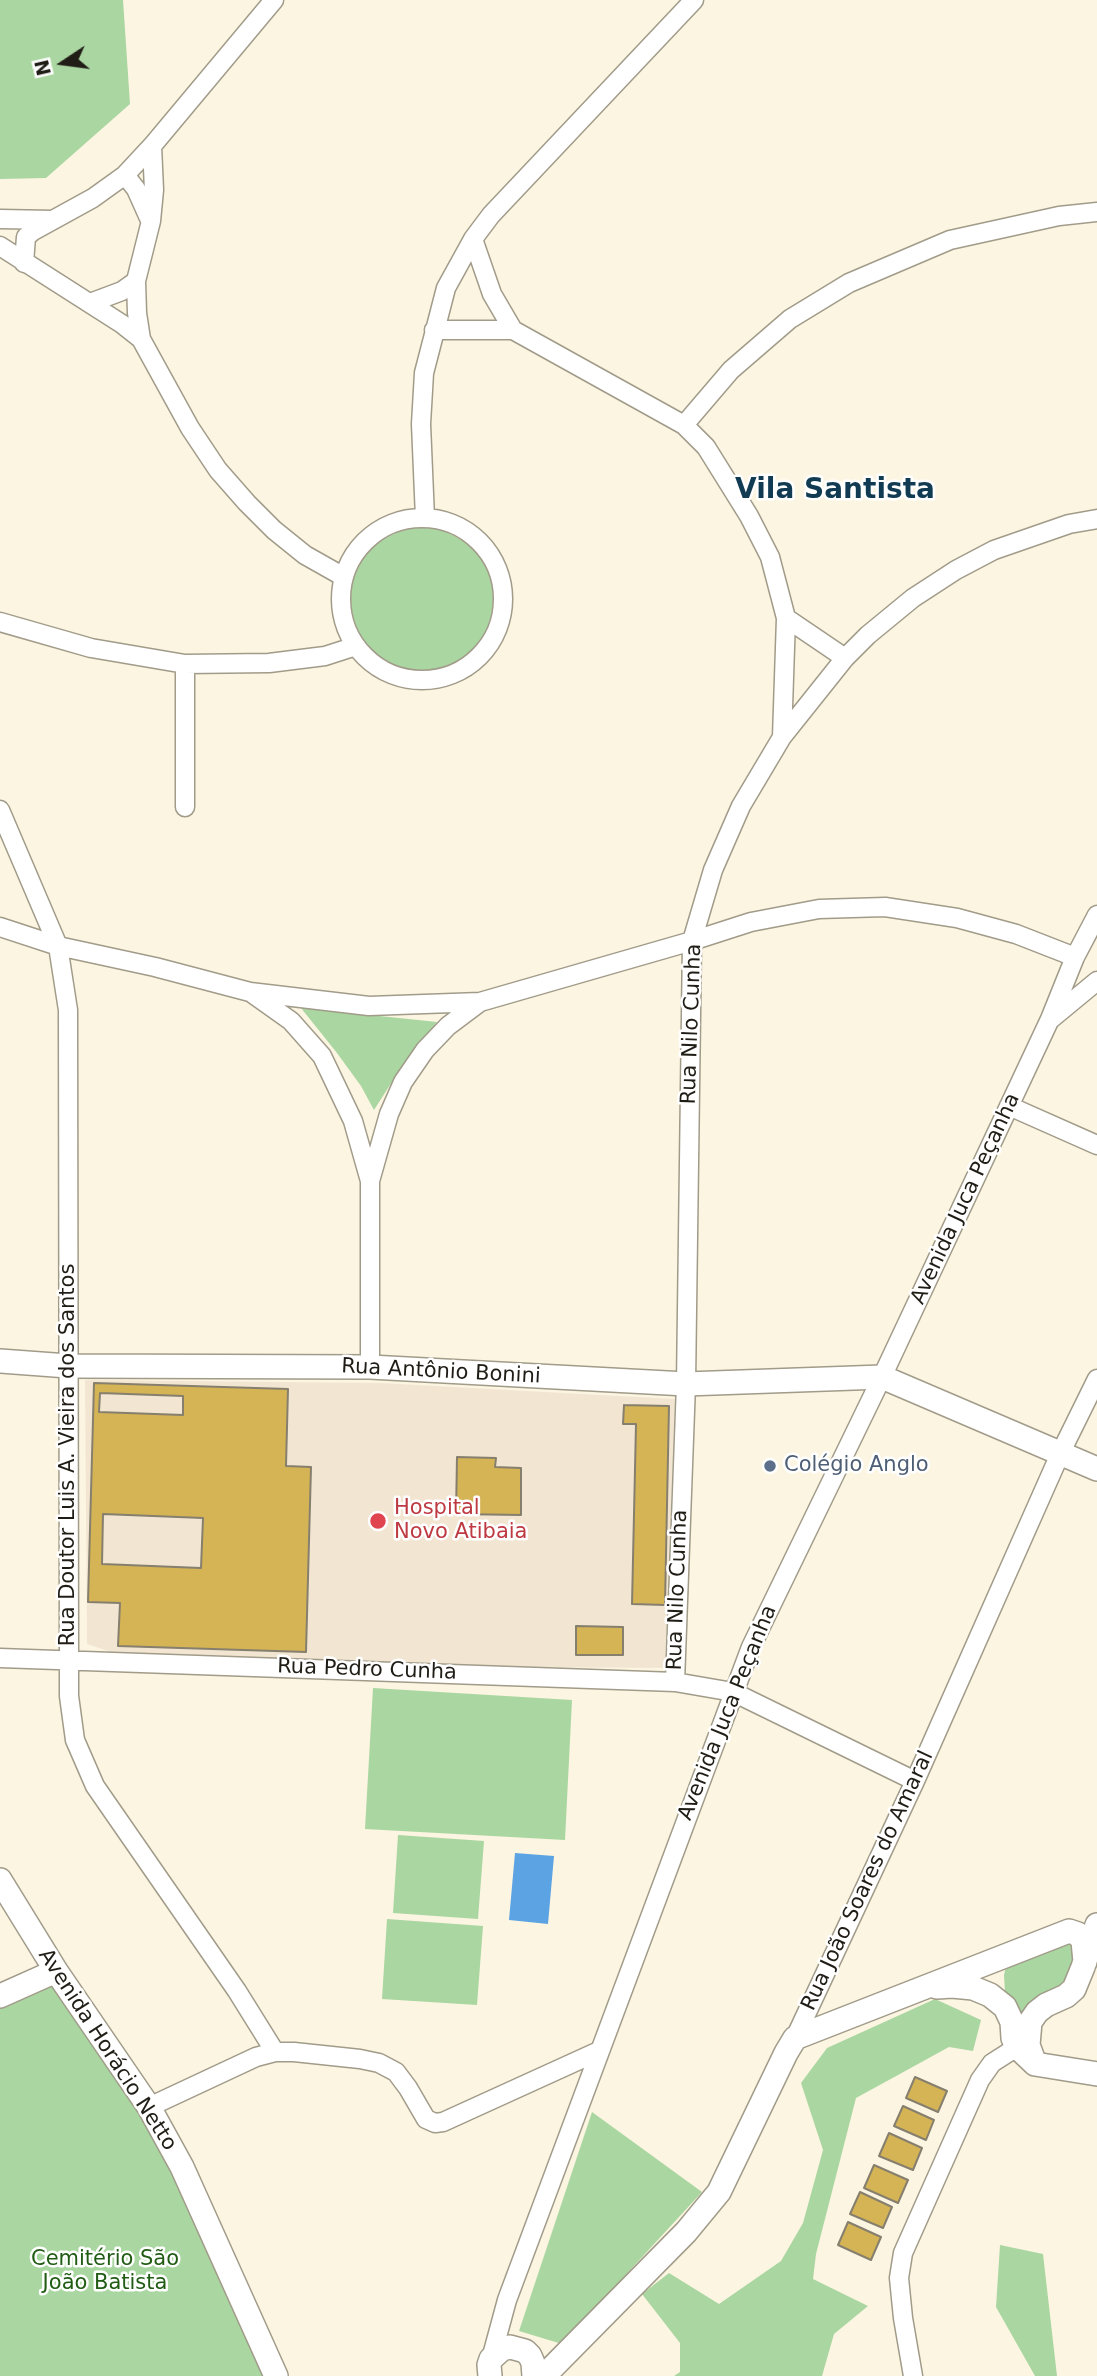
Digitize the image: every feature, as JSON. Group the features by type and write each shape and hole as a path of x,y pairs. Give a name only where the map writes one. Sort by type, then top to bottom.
{"main road":[{"name":"Rua Antônio Bonini","path":"0,1361 68,1366 370,1367 686,1384 882,1377"},
{"path":"882,1377 1097,1469"},
{"name":"Avenida Horácio Netto","path":"0,1880 55,1970 149,2107 183,2167 276,2376"},
{"path":"1035,2064 1028,2045 1031,2022 1037,2012 1066,1996 1073,1989 1097,1925"},
{"path":"795,2038 1069,1931 1078,1934 1083,1941 1085,1962"},
{"path":"1013,1952 1005,1958 995,1973 994,1985 1012,2022 1013,2038 1017,2047 1035,2064 1097,2074"},
{"path":"0,1996 55,1970"},
{"path":"905,1994 952,1986 974,1988 990,1995 1014,2014 1037,2012"},
{"name":"Rua João Soares do Amaral","path":"544,2376 694,2223 719,2192 795,2038"},
{"name":"Rua João Soares do Amaral","path":"489,2369 502,2349 510,2347 537,2357 557,2354 578,2342"},
{"path":"526,2352 533,2363 534,2376"}],"street":[{"path":"24,263 26,237 93,198 125,175 274,0"},
{"path":"425,518 421,424 424,373 446,288 472,239 491,215 694,0"},
{"path":"152,146 154,190 136,281 141,339 190,428 225,478 274,530 305,555 344,577"},
{"path":"125,175 143,201 150,221"},
{"path":"684,425 731,370 790,319 849,283 950,240 1059,216 1097,212"},
{"path":"0,219 53,220"},
{"path":"472,239 492,294 513,330"},
{"path":"0,246 141,339"},
{"path":"90,303 122,291 136,281"},
{"path":"433,330 513,330 684,425 706,447 749,516 769,557 786,618 782,737"},
{"path":"425,518 452,524 476,538 493,559 502,586 502,614 493,640 475,661 452,676 425,681 397,677 373,663 356,646 345,625 342,601 344,577 356,553 374,534 398,522 425,518"},
{"name":"Rua Nilo Cunha","path":"675,1682 686,1384 692,941 713,870 741,806 782,737 845,658 868,635 912,598 956,570 1028,537 1069,524 1097,519"},
{"path":"786,618 845,658"},
{"path":"0,622 91,648 185,664 269,663 325,656 356,646"},
{"path":"184,807 185,664"},
{"name":"Rua Doutor Luis A. Vieira dos Santos","path":"0,810 58,946 68,1010 69,1696 75,1740 95,1786 237,1991 275,2052"},
{"path":"0,927 58,946 155,967 250,992 369,1006 480,1002 751,922 819,909 885,907 957,918 1016,933 1075,957"},
{"name":"Avenida Juca Peçanha","path":"489,2369 507,2300 751,1647 882,1377 1050,1019 1075,957 1097,915"},
{"path":"1050,1019 1097,981"},
{"path":"250,992 291,1021 322,1056 353,1121 370,1181 370,1367"},
{"path":"370,1181 389,1114 402,1082 425,1050 447,1026 480,1002"},
{"path":"1009,1106 1097,1145"},
{"path":"353,1121 373,1125 389,1114"},
{"name":"Rua João Soares do Amaral","path":"795,2038 915,1781 1060,1454 1096,1387"},
{"name":"Rua Pedro Cunha","path":"0,1658 675,1682 733,1692 915,1781"},
{"path":"914,2376 899,2278 903,2253 980,2080 992,2063 1017,2047"},
{"path":"149,2107 256,2057 275,2052 334,2056 379,2063 396,2073 426,2119 435,2123 443,2122 599,2051"},
{"path":"507,2300 513,2333 526,2352"}],"shaded area":[{"name":"Hospital Novo Atibaia","path":"85,1380 380,1383 675,1399 665,1668 372,1666 111,1652 87,1644"}],"green space":[{"path":"0,0 123,0 130,104 46,178 0,179"},
{"path":"422,528 449,533 472,549 488,572 493,599 488,626 472,649 449,665 422,670 395,665 372,649 356,626 351,599 356,572 372,549 395,533"},
{"path":"301,1008 437,1022 397,1074 374,1110 361,1086"},
{"path":"373,1688 572,1700 565,1840 365,1829"},
{"path":"398,1835 484,1841 478,1919 393,1913"},
{"path":"387,1919 483,1926 477,2005 382,1999"},
{"path":"1071,1936 1078,1978 1025,2013 1014,2011 1005,1993 1006,1966"},
{"name":"Cemitério São João Batista","path":"52,1984 140,2109 173,2170 263,2376 0,2376 0,2007"},
{"path":"935,1999 981,2020 973,2051 949,2047 856,2098 816,2254 813,2279 868,2306 834,2334 822,2376 674,2376 680,2372 680,2343 642,2294 669,2273 719,2304 781,2261 803,2223 823,2150 801,2083 827,2048"},
{"path":"592,2112 702,2192 562,2344 519,2331"},
{"path":"1000,2245 1043,2254 1057,2376 1035,2376 996,2307"}],"water":[{"path":"515,1853 554,1856 548,1924 509,1920"}],"building":[{"path":"94,1383 288,1389 286,1466 311,1467 306,1652 118,1646 120,1603 88,1602"},
{"path":"100,1393 183,1396 183,1415 99,1412"},
{"path":"624,1405 669,1406 665,1605 632,1604 636,1424 623,1424"},
{"path":"457,1457 496,1458 495,1467 521,1468 521,1515 456,1514"},
{"path":"103,1514 203,1518 201,1568 102,1564"},
{"path":"576,1626 623,1627 623,1655 576,1655"},
{"path":"915,2077 947,2091 938,2112 906,2098"},
{"path":"903,2106 934,2120 926,2140 894,2126"},
{"path":"889,2133 922,2148 913,2170 879,2156"},
{"path":"874,2165 908,2180 898,2203 864,2188"},
{"path":"860,2192 892,2207 883,2228 850,2214"},
{"path":"848,2222 881,2237 871,2260 838,2245"}],"place":[{"name":"Colégio Anglo","path":"770,1466"},
{"name":"Hospital Novo Atibaia","path":"378,1521"}],"district":[{"name":"Vila Santista","path":"835,491"}]}
